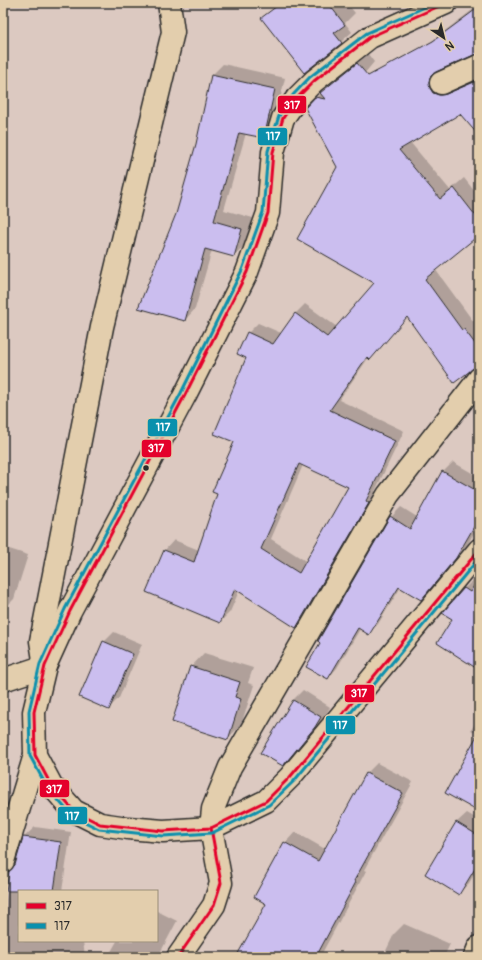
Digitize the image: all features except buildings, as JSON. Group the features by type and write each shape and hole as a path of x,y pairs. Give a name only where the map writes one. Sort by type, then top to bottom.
{"street":[{"path":"44,666 41,642 102,327 173,32 169,3"},
{"path":"3,861 35,755 34,712 44,666 70,611 186,395 247,272 268,213 273,152 283,118 297,98 314,81 370,37 446,3"},
{"path":"441,83 479,66"},
{"path":"178,957 214,905 221,883 211,828 213,810 230,767 388,495 479,379"},
{"path":"35,755 51,785 74,811 100,824 162,832 211,828 266,801 290,777 479,550"},
{"path":"3,680 44,666"},
{"path":"475,957 479,948"}],"transit line":[{"name":"117","path":"434,3 367,33 310,77 293,95 279,116 268,151 263,212 242,270 181,393 65,609 40,664 29,711 30,756 47,787 71,815 99,829 163,836 212,833 269,805 294,781 479,558"},
{"name":"317","path":"446,3 370,37 314,81 297,98 283,118 273,152 268,213 247,272 185,395 70,611 45,666 34,712 35,755 51,785 74,811 100,824 163,831 211,828 266,801 290,777 479,550"},
{"name":"317","path":"178,957 214,905 221,883 211,828"}]}
